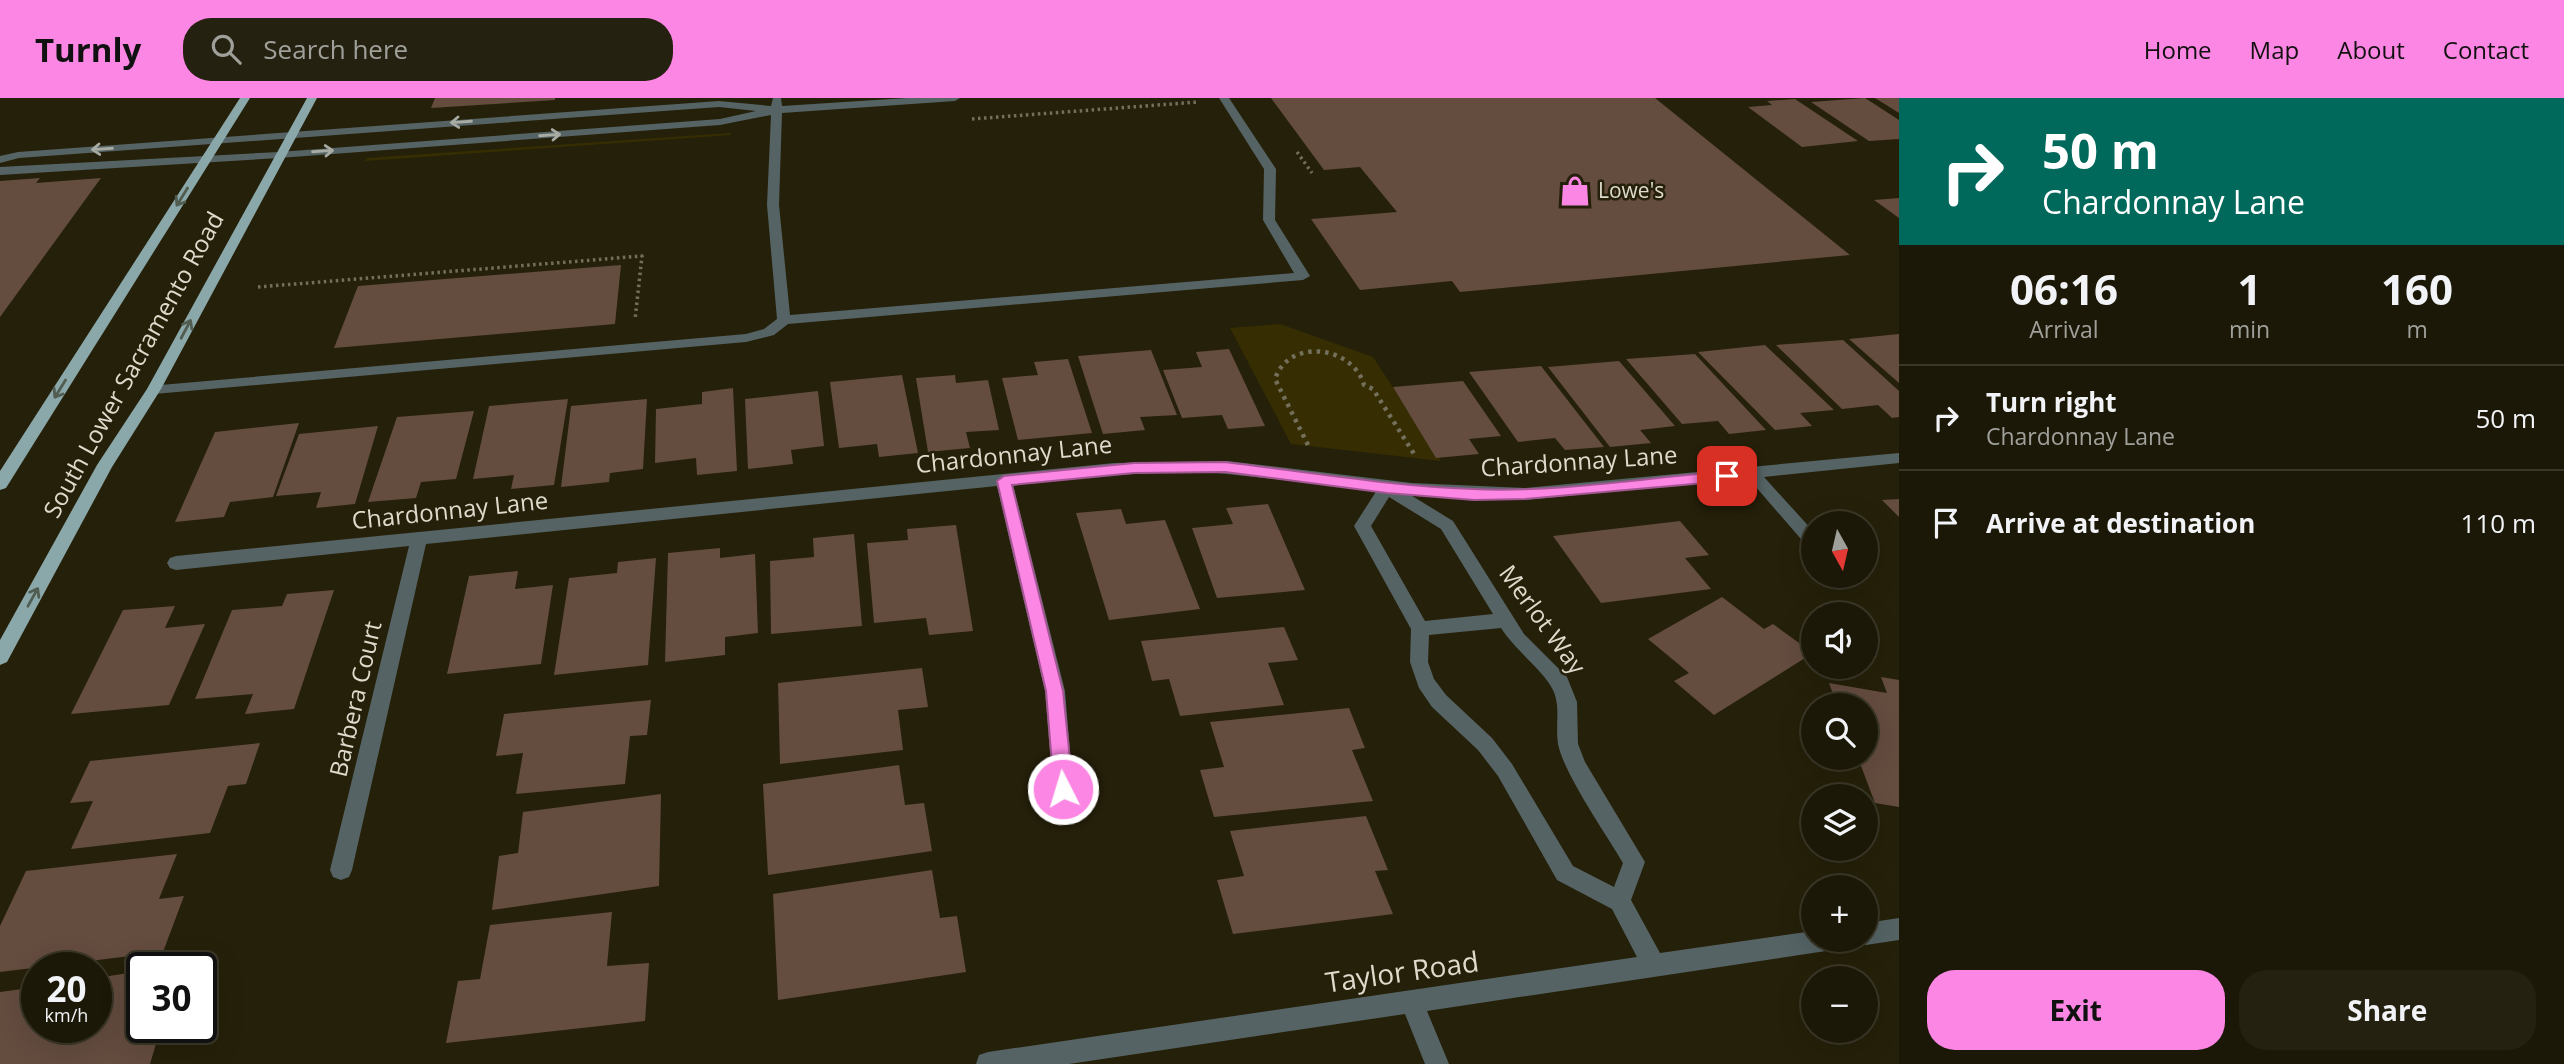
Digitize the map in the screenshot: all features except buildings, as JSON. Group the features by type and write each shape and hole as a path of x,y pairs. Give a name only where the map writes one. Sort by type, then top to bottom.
{"main road":[{"name":"South Lower Sacramento Road","path":"0,484 245,98"},
{"name":"South Lower Sacramento Road","path":"0,657 105,465 154,389 312,98"}],"street":[{"path":"0,160 18,155 719,104 955,98"},
{"path":"154,389 746,338 769,332 784,320 1303,276 1269,220 1270,169 1225,99"},
{"path":"0,171 279,155 720,122 777,104"},
{"path":"777,104 773,205 784,320"},
{"name":"Chardonnay Lane","path":"176,563 1114,469 1225,467 1387,488 1474,495 1525,494 1899,458"},
{"path":"1753,474 1801,528"},
{"path":"1004,481 1055,691 1063,789"},
{"path":"1387,488 1362,526 1420,629 1419,662 1426,682 1439,701 1485,744 1505,770 1565,873 1619,901 1654,965"},
{"name":"Merlot Way","path":"1387,488 1447,525 1518,639 1541,660 1560,683 1567,702 1568,744 1577,766 1634,862 1619,901"},
{"name":"Barbera Court","path":"341,870 419,539"},
{"path":"1420,629 1505,620"},
{"path":"1878,932 1899,929"},
{"name":"Taylor Road","path":"988,1064 1801,944"},
{"path":"1411,1001 1437,1064"}],"path":[{"path":"961,119 1225,99"},
{"path":"258,287 642,256 635,326"},
{"path":"1311,449 1275,379 1282,363 1297,354 1312,352 1334,356 1353,365 1364,378 1364,386 1373,389 1420,464"}],"shaded area":[{"path":"731,135 365,161 367,158"},
{"path":"1280,324 1373,357 1441,461 1291,444 1230,328"}],"place":[{"name":"Lowe's","path":"1575,191"}],"route":[{"path":"1063,789 1055,691 1004,481 1114,469 1225,467 1387,488 1474,495 1525,494 1727,476"}]}
